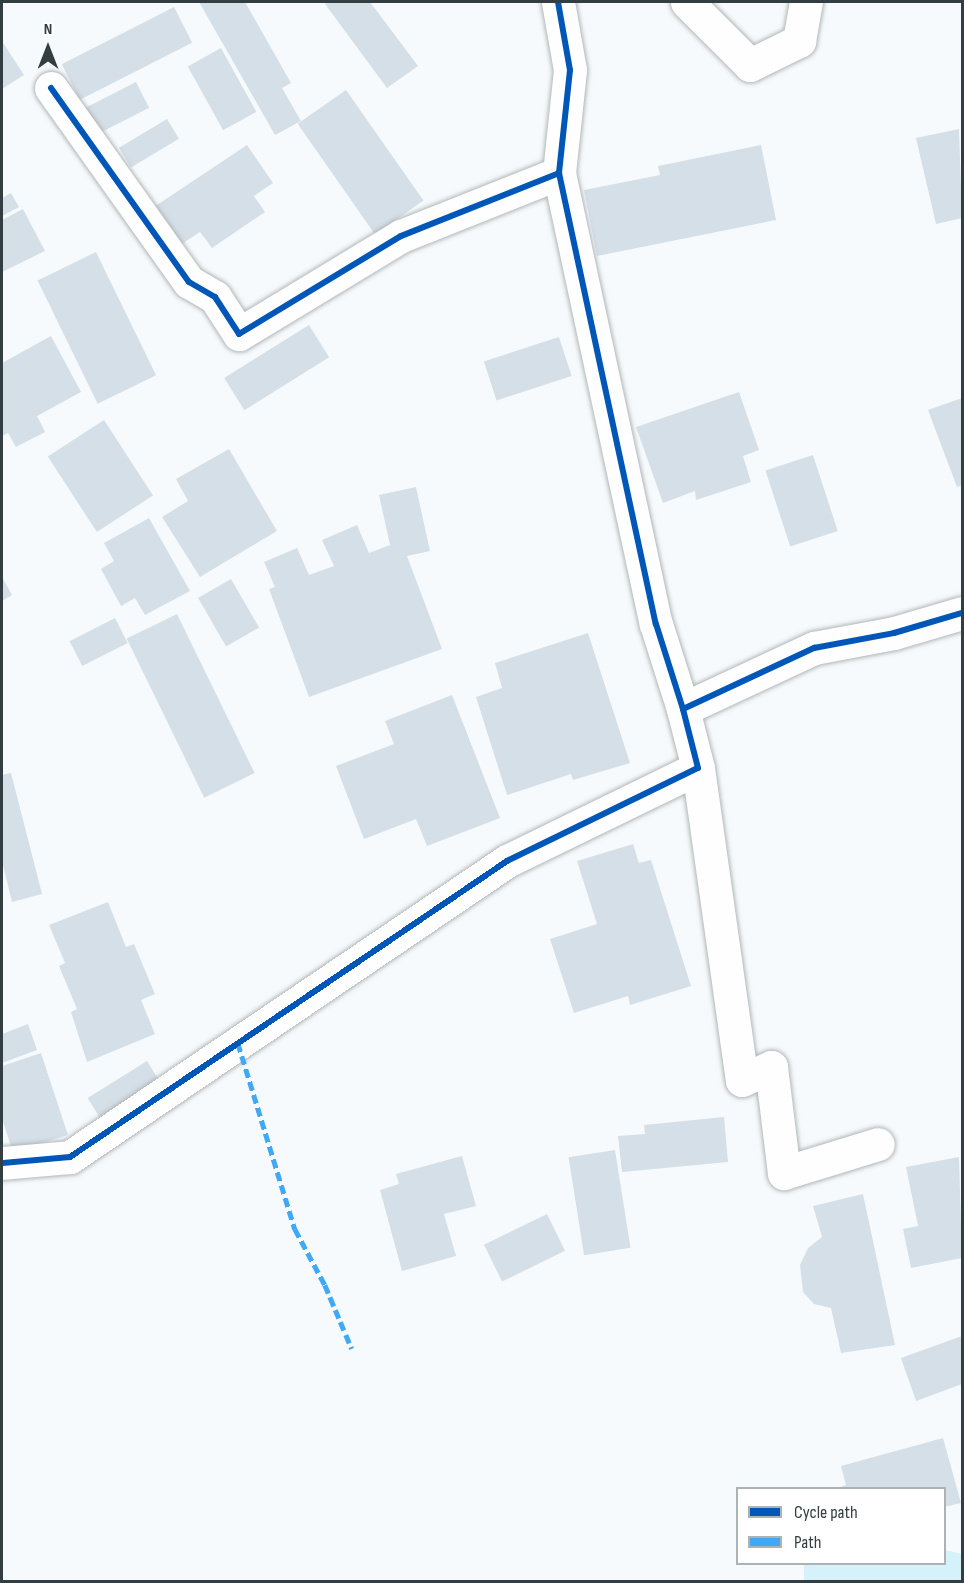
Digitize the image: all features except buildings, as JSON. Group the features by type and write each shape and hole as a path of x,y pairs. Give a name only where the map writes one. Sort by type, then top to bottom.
{"street":[{"path":"558,2 570,70 559,173 656,624 698,768 742,1080 771,1067 784,1173 878,1144"},
{"path":"687,2 750,66 799,41 807,2"},
{"path":"51,87 189,282 215,297 239,334 401,236 559,173"},
{"path":"682,709 814,648 894,633 963,613"},
{"path":"2,1162 70,1157 507,861 698,768"}],"shaded area":[{"path":"946,1550 962,1554 962,1581 804,1581 804,1565 946,1565"}],"marked path":[{"path":"238,1043 295,1229 325,1285 352,1349"}],"cycle path":[{"path":"558,2 570,70 559,173 656,624 683,709"},
{"path":"51,88 189,282 215,297 239,334 401,236 559,173"},
{"path":"2,1163 70,1157 507,861 698,768 683,709 814,648 894,633 962,613"}]}
